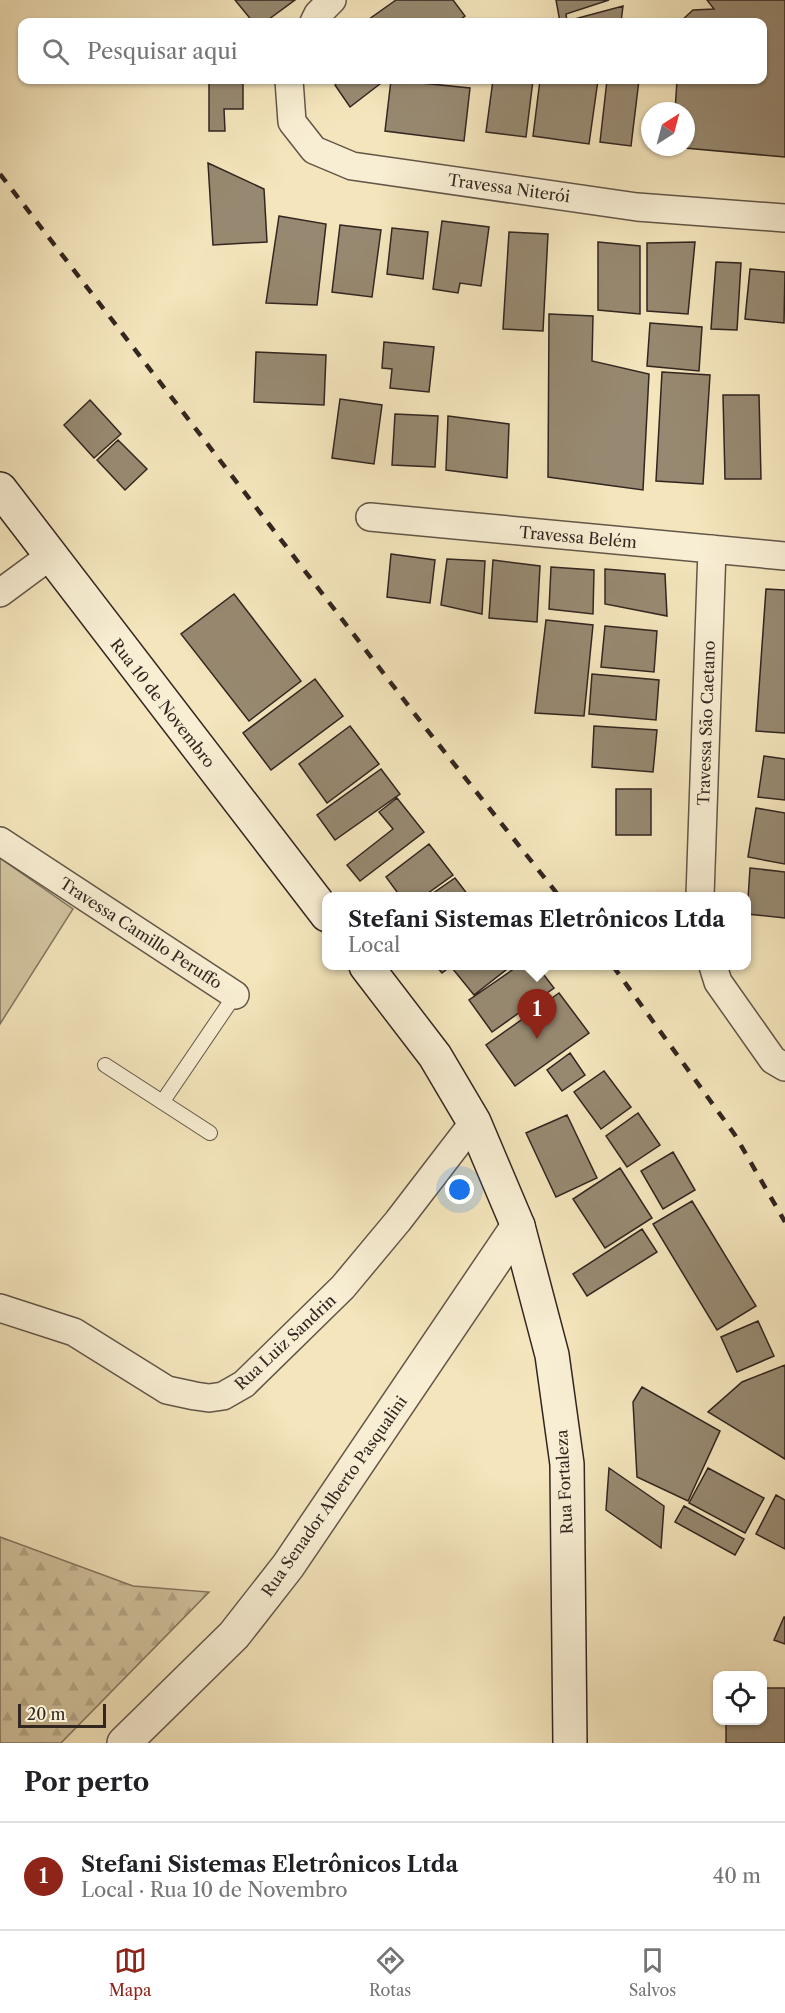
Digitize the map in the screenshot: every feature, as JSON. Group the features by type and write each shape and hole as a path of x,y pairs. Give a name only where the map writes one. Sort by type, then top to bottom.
{"main road":[{"name":"Rua 10 de Novembro","path":"0,489 322,909"},
{"path":"369,970 435,1056 474,1122 518,1226"},
{"name":"Rua Senador Alberto Pasqualini","path":"123,1743 234,1635 288,1566 518,1226"},
{"name":"Rua Fortaleza","path":"518,1226 552,1355 567,1464 570,1743"}],"street":[{"path":"316,18 332,0"},
{"name":"Travessa Niterói","path":"289,84 292,122 314,150 352,166 637,207 785,218"},
{"name":"Travessa Belém","path":"370,517 785,556"},
{"name":"Travessa São Caetano","path":"700,892 712,549"},
{"path":"0,593 50,556"},
{"name":"Travessa Camillo Peruffo","path":"0,841 235,995"},
{"path":"714,970 718,982 773,1060 785,1067"},
{"name":"Rua Luiz Sandrin","path":"0,1308 74,1332 167,1390 209,1398 223,1396 244,1384 343,1287 398,1221 474,1122"}],"lane":[{"name":"Travessa Camillo Peruffo","path":"163,1101 235,995"},
{"path":"105,1065 210,1133"}],"green space":[{"path":"0,858 73,909 0,1024"},
{"path":"0,1537 133,1586 209,1592 61,1743 0,1743"}],"building":[{"path":"235,0 295,0 270,18 250,18"},
{"path":"396,0 453,0 465,16 462,18 371,18"},
{"path":"556,0 609,0 566,14 567,18 559,18"},
{"path":"707,0 785,0 785,157 695,149 695,102 676,102 677,84 767,84 767,18 684,18 693,10 714,9"},
{"path":"623,6 622,18 578,18"},
{"path":"209,84 243,84 243,109 224,109 225,131 209,131"},
{"path":"336,84 380,84 350,107"},
{"path":"391,84 430,84 470,88 464,141 385,131"},
{"path":"492,84 533,84 526,137 486,132"},
{"path":"540,84 597,84 589,144 533,136"},
{"path":"607,84 639,84 631,146 600,142"},
{"path":"208,163 264,189 267,242 213,245"},
{"path":"279,216 326,224 317,305 266,303"},
{"path":"442,221 489,227 481,286 460,283 458,293 433,289"},
{"path":"340,225 381,230 372,297 332,292"},
{"path":"392,228 428,232 423,279 387,274"},
{"path":"509,232 548,234 543,331 503,329"},
{"path":"598,242 640,246 640,314 598,310"},
{"path":"695,242 688,314 647,311 647,243"},
{"path":"716,262 741,263 737,330 711,329"},
{"path":"750,269 785,272 784,323 745,319"},
{"path":"549,314 593,316 592,361 649,374 643,490 548,477"},
{"path":"650,323 702,327 699,371 647,366"},
{"path":"384,342 434,347 429,392 390,388 392,369 382,368"},
{"path":"256,352 326,355 324,405 254,402"},
{"path":"662,372 710,375 703,484 656,481"},
{"path":"723,395 759,395 761,479 725,479"},
{"path":"340,399 382,405 374,464 332,458"},
{"path":"90,400 121,434 94,458 64,425"},
{"path":"395,414 438,416 435,467 392,465"},
{"path":"448,416 509,424 507,478 446,470"},
{"path":"118,440 147,469 125,490 97,460"},
{"path":"391,554 435,560 430,603 387,597"},
{"path":"447,559 485,561 482,614 441,605"},
{"path":"493,560 540,566 537,622 489,618"},
{"path":"551,567 594,570 593,614 549,609"},
{"path":"605,569 665,574 667,616 605,604"},
{"path":"766,589 785,590 785,733 756,731"},
{"path":"234,594 301,681 249,721 181,634"},
{"path":"546,620 593,625 584,716 535,713"},
{"path":"605,626 657,631 654,672 601,667"},
{"path":"592,674 659,680 656,720 589,714"},
{"path":"315,679 343,716 271,770 243,733"},
{"path":"350,726 379,764 327,803 299,764"},
{"path":"594,726 657,730 653,772 592,767"},
{"path":"764,756 785,759 785,800 758,797"},
{"path":"381,769 400,794 335,840 317,815"},
{"path":"616,789 651,789 651,835 616,835"},
{"path":"397,798 424,832 360,881 347,865 393,829 379,812"},
{"path":"756,808 785,813 785,864 748,857"},
{"path":"429,844 453,875 430,892 397,892 386,877"},
{"path":"750,868 785,872 785,918 751,914 751,892 748,892"},
{"path":"455,878 466,892 435,892"},
{"path":"454,970 506,970 474,995"},
{"path":"512,970 540,970 554,988 492,1032 469,1000"},
{"path":"559,993 589,1033 515,1086 486,1045"},
{"path":"570,1053 585,1075 562,1091 547,1070"},
{"path":"604,1071 631,1107 601,1129 574,1092"},
{"path":"638,1113 660,1145 627,1167 606,1136"},
{"path":"567,1115 597,1178 556,1197 526,1133"},
{"path":"673,1152 695,1190 663,1209 641,1171"},
{"path":"620,1168 652,1218 605,1248 573,1199"},
{"path":"692,1201 756,1306 717,1330 653,1224"},
{"path":"642,1229 657,1252 587,1296 573,1274"},
{"path":"758,1321 774,1356 737,1372 721,1337"},
{"path":"785,1365 785,1459 708,1412 742,1382"},
{"path":"642,1387 720,1431 688,1501 637,1477 633,1402"},
{"path":"609,1468 664,1506 661,1548 606,1510"},
{"path":"708,1468 764,1498 745,1533 689,1503"},
{"path":"776,1495 785,1500 785,1549 756,1534"},
{"path":"684,1506 744,1539 735,1555 675,1522"},
{"path":"785,1617 785,1644 774,1640"},
{"path":"767,1688 785,1688 785,1743 726,1743 726,1725 767,1725"}],"railway":[{"path":"0,174 424,726 556,892"},
{"path":"616,970 735,1135 785,1222"}],"place":[{"name":"Stefani Sistemas Eletrônicos Ltda","path":"537,1039"}]}
